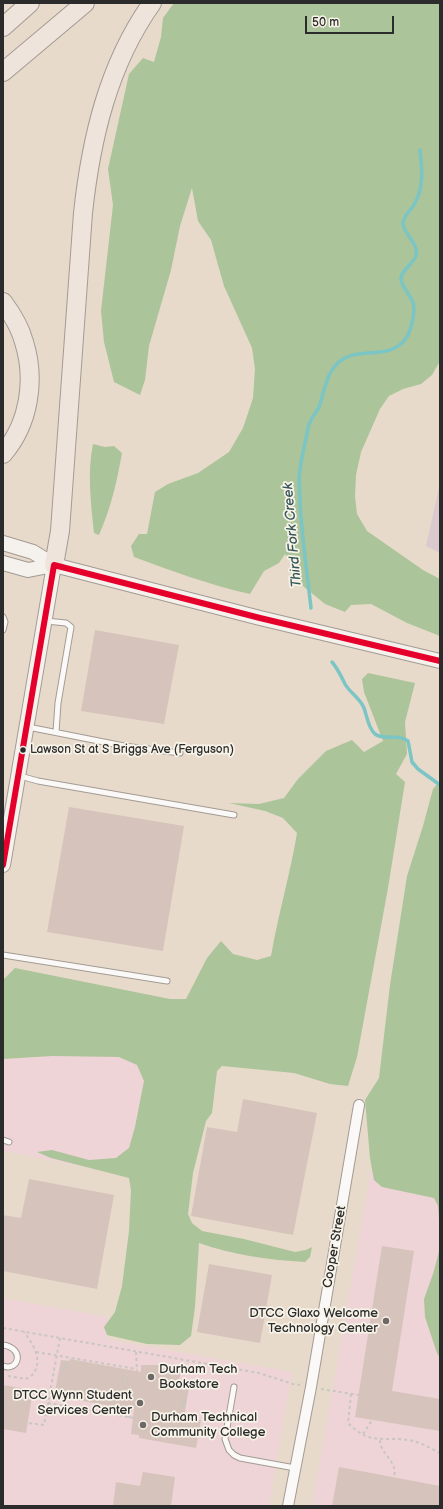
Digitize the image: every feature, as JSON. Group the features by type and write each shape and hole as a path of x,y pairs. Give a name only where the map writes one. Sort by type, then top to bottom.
{"highway":[{"path":"3,11 15,3"},
{"path":"3,27 30,3"},
{"path":"3,72 85,3"},
{"path":"54,565 60,531 83,213 90,158 100,116 115,72 137,28 152,3"},
{"path":"3,302 15,321 24,342 28,357 29,387 25,415 14,440 3,454"}],"street":[{"path":"3,543 33,552 54,565 440,661"},
{"path":"3,563 28,570 54,565"},
{"path":"3,865 11,801 19,776 54,565"},
{"name":"Cooper Street","path":"288,1506 311,1387 359,1105"}],"lane":[{"path":"3,630 4,619"},
{"path":"44,621 66,623 72,627 58,703 56,732"},
{"path":"27,727 124,746 180,753"},
{"path":"19,776 38,781 234,815"},
{"path":"3,955 167,980"},
{"path":"3,1345 12,1347 15,1350 18,1359 12,1367 8,1368 3,1366"},
{"path":"234,1387 225,1439 229,1450 240,1458 295,1468"}],"path":[{"path":"3,1328 259,1373 304,1386"},
{"path":"3,1375 26,1378 34,1373 36,1366 36,1352 30,1339 24,1332"},
{"path":"29,1423 44,1425 60,1338"},
{"path":"36,1352 137,1370 136,1352"},
{"path":"122,1384 123,1376 131,1378"},
{"path":"319,1388 358,1395"},
{"path":"351,1394 348,1423 354,1429 380,1440 408,1440 418,1443 440,1454"},
{"path":"48,1403 134,1418"},
{"path":"129,1418 132,1407"},
{"path":"363,1434 372,1420"},
{"path":"380,1440 382,1447 396,1471 394,1478"},
{"path":"436,1451 440,1449"}],"shaded area":[{"path":"440,483 440,553 426,546"},
{"path":"440,779 440,1506 312,1506 439,785"},
{"path":"3,1024 156,1052 135,1172 76,1165 3,1151"},
{"name":"Durham Technical Community College","path":"3,1298 109,1317 106,1339 292,1372 269,1506 3,1506"}],"green space":[{"path":"174,3 440,3 440,361 432,375 421,384 403,389 389,396 380,409 361,452 356,475 355,496 357,514 367,531 423,570 440,579 440,636 407,623 371,604 351,605 345,612 325,604 303,586 297,570 285,554 279,563 264,571 250,594 206,582 134,557 131,546 139,534 147,534 155,492 168,484 198,473 229,452 243,428 253,398 255,369 252,348 224,286 211,240 198,221 192,188 180,226 171,270 149,346 145,380 140,395 114,382 104,342 101,311 113,205 108,169 129,74 143,58 154,62 161,37 163,18"},
{"path":"93,444 105,447 114,446 122,453 113,494 99,535 94,533 91,499 90,466"},
{"path":"368,673 415,683 405,722 407,754 396,774 405,782 388,888 357,1057 348,1086 330,1084 294,1073 222,1066 217,1071 212,1113 206,1121 193,1173 188,1214 192,1223 202,1231 244,1239 295,1252 312,1247 310,1257 305,1262 278,1260 238,1254 199,1243 195,1307 191,1336 180,1345 147,1344 107,1335 104,1327 115,1312 122,1286 129,1231 131,1190 129,1178 51,1158 37,1152 52,1150 89,1160 116,1158 129,1148 135,1127 144,1081 137,1065 119,1057 52,1056 3,1059 3,980 15,968 170,999 186,999 207,958 221,941 233,954 257,960 271,956 297,833 283,818 265,811 229,803 259,804 284,798 298,779 326,751 352,740 364,752 383,741 364,692 362,679"},
{"path":"440,781 440,1232 438,1206 434,1198 382,1187 374,1180 370,1158 365,1100 379,1078 390,985 407,876 433,789"},
{"path":"440,1248 440,1358 425,1317 424,1299"}],"building":[{"path":"95,630 179,645 164,724 81,711"},
{"path":"69,807 184,826 163,951 47,932"},
{"path":"243,1099 317,1113 293,1235 191,1216 207,1127 237,1132"},
{"path":"29,1179 114,1195 97,1289 3,1271 3,1215 21,1218"},
{"name":"DTCC Glaxo Welcome Technology Center","path":"382,1246 414,1251 392,1391 440,1399 440,1431 355,1417"},
{"path":"209,1264 272,1275 260,1343 197,1332"},
{"name":"DTCC Wynn Student Services Center","path":"70,1359 141,1372 141,1365 160,1365 160,1368 181,1371 179,1381 190,1382 184,1417 201,1420 196,1448 139,1438 139,1435 131,1434 134,1410 54,1396 61,1360 69,1361"},
{"path":"3,1385 33,1390 26,1433 3,1429"},
{"path":"339,1467 440,1486 440,1506 332,1506"},
{"path":"143,1472 175,1477 171,1506 113,1506 116,1482 140,1486"}],"waterway":[{"name":"Third Fork Creek","path":"311,608 302,529 299,482 299,474 308,427 319,407 330,375 337,364 350,356 381,352 396,347 403,342 411,328 414,310 413,304 402,284 401,279 403,273 414,259 417,252 416,247 403,223 405,217 415,203 420,190 422,170 420,150"},
{"name":"Third Fork Creek","path":"332,662 347,687 362,704 369,725 375,734 382,737 399,738 408,741 412,762 418,769 440,785"}],"transit line":[{"path":"3,865 54,565 260,618 440,661"}],"place":[{"name":"Lawson St at S Briggs Ave (Ferguson)","path":"23,750"},
{"name":"DTCC Glaxo Welcome Technology Center","path":"386,1321"},
{"name":"Durham Tech Bookstore","path":"151,1377"},
{"name":"DTCC Wynn Student Services Center","path":"140,1403"},
{"name":"Durham Technical Community College","path":"143,1425"}]}
